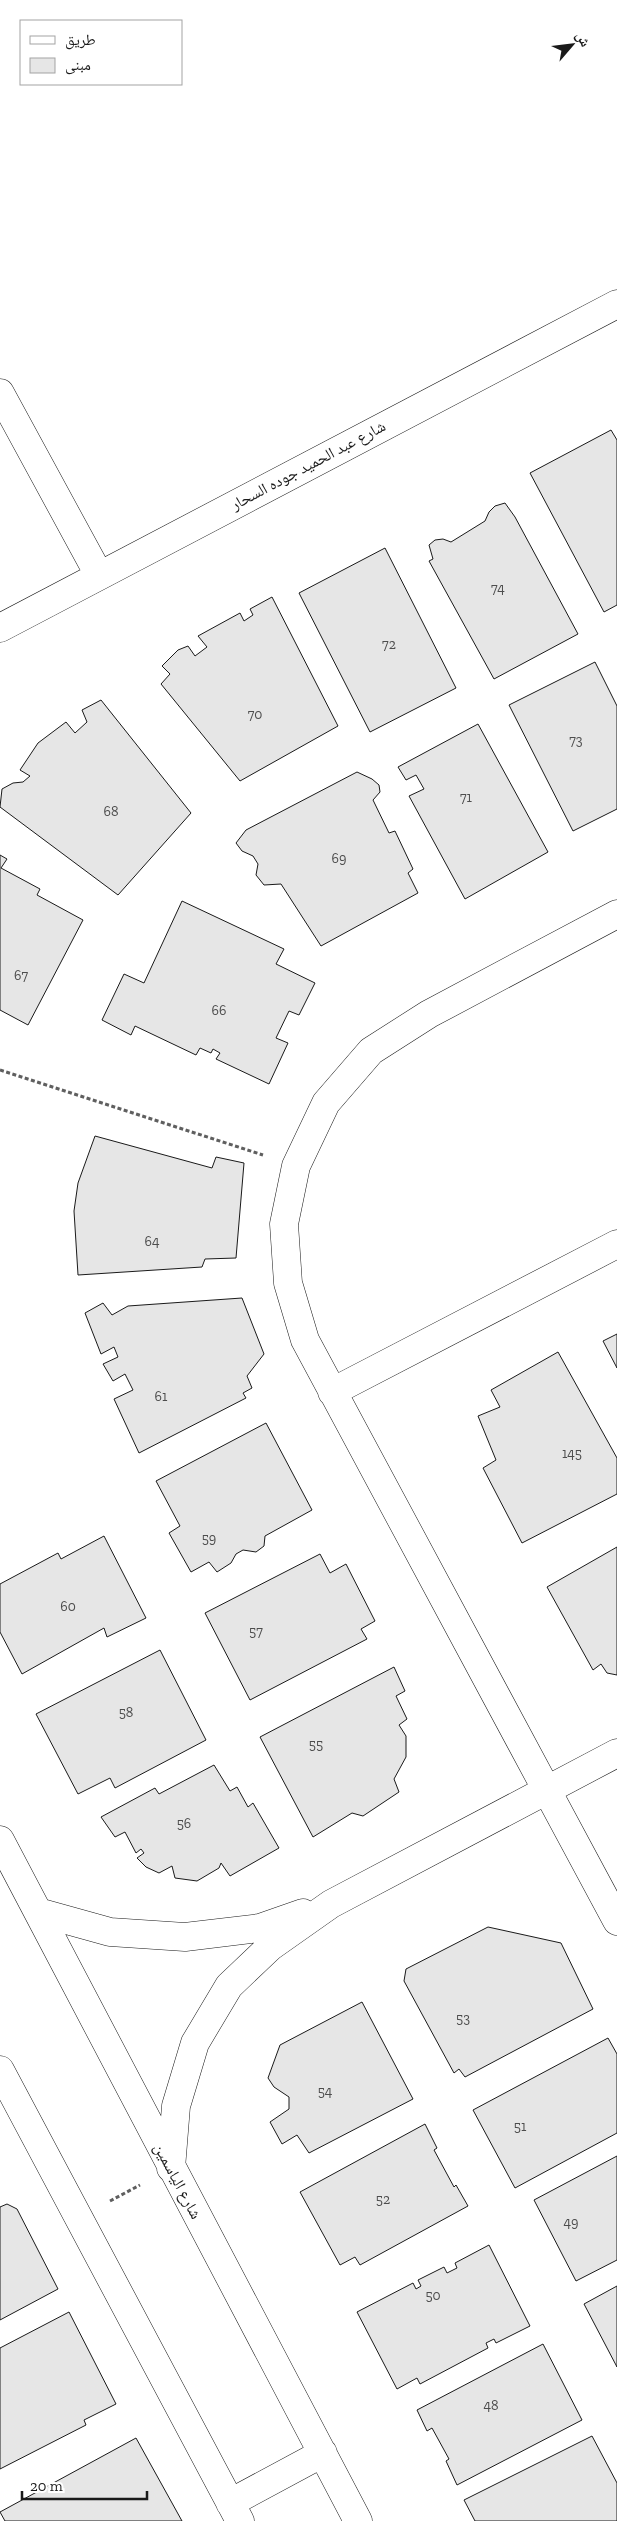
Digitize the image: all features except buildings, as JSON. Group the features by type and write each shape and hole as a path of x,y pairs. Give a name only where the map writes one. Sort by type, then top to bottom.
{"street":[{"name":"شارع عبد الحميد جوده السحار","path":"0,628 617,304"},
{"path":"0,393 99,575"},
{"path":"617,914 429,1014 371,1051 326,1103 296,1166 284,1224 288,1283 305,1340 617,1922"},
{"path":"332,1392 617,1244"},
{"path":"171,2168 176,2106 195,2043 229,1986 270,1947 331,1904 617,1753"},
{"name":"شارع الياسمين","path":"0,1840 358,2521"},
{"path":"38,1912 110,1932 186,1936 260,1928 331,1904"},
{"path":"0,2070 235,2512 323,2454"}],"path":[{"path":"0,1070 296,1166"},
{"path":"79,2218 171,2168"}]}
